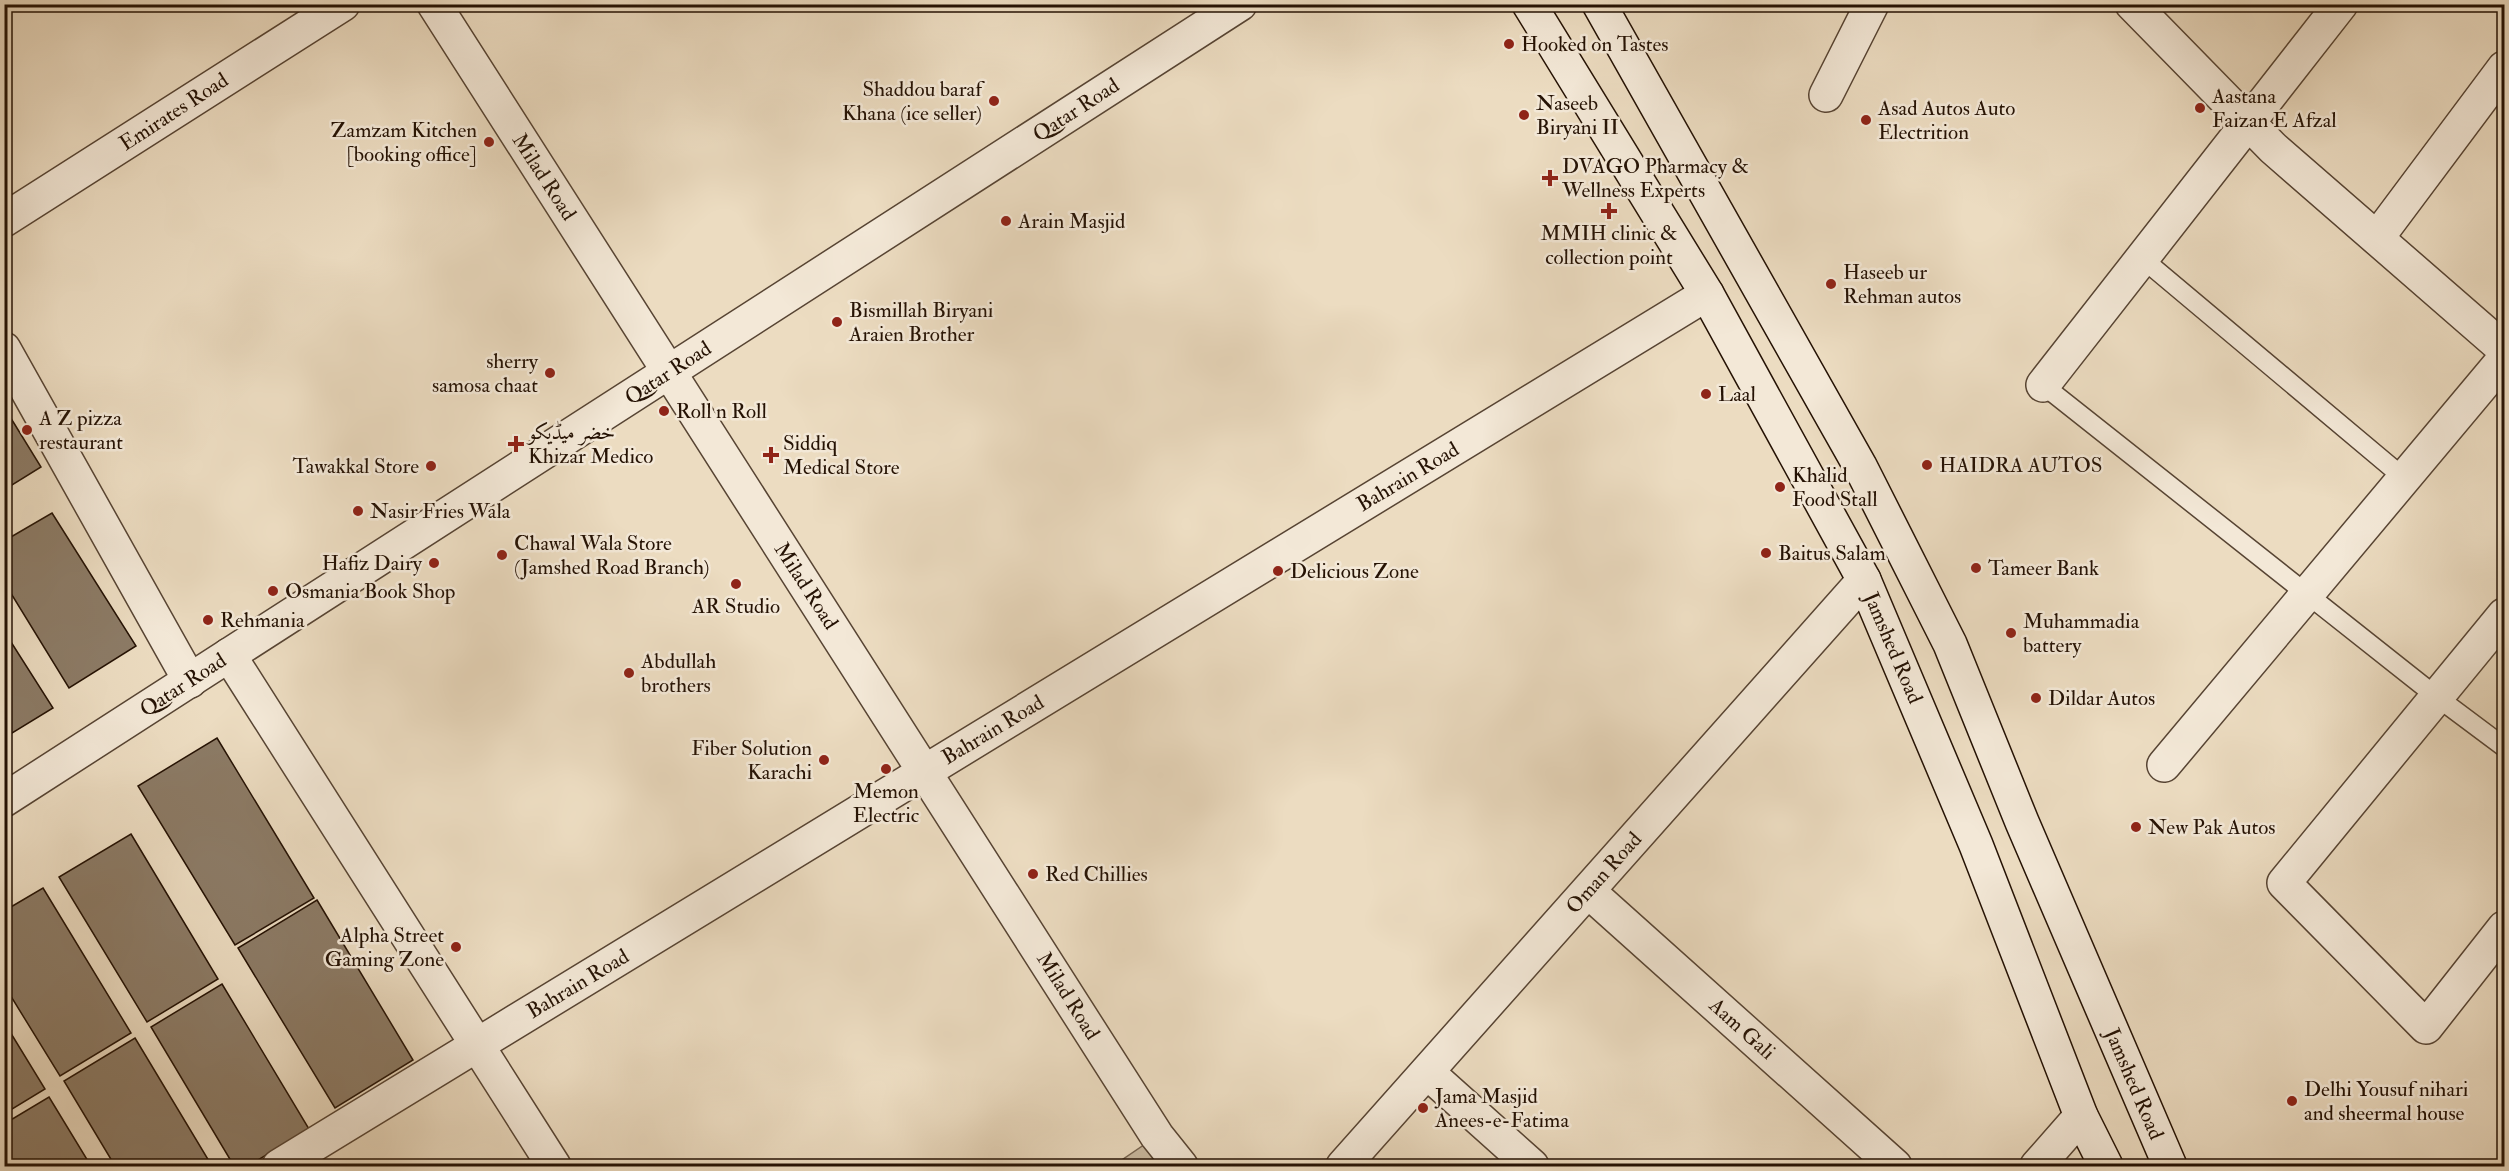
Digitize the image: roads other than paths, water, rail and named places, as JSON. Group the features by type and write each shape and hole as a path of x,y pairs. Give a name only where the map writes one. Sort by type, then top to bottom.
{"street":[{"name":"Emirates Road","path":"4,220 343,4"},
{"name":"Milad Road","path":"434,4 1157,1136 1180,1167"},
{"name":"Qatar Road","path":"4,800 1240,4"},
{"name":"Jamshed Road","path":"1529,4 1707,294 1864,580 1976,845 2081,1116 2106,1167"},
{"name":"Jamshed Road","path":"1599,4 1860,466 1950,644 2022,822 2170,1167"},
{"path":"1826,95 1872,4"},
{"path":"2132,4 2273,148 2505,349"},
{"path":"2043,385 2341,4"},
{"path":"2377,238 2505,68"},
{"name":"Bahrain Road","path":"279,1167 1707,294"},
{"path":"4,349 190,681"},
{"path":"2164,765 2505,359"},
{"name":"Oman Road","path":"1343,1167 1864,580"},
{"path":"2505,615 2284,883 2426,1027 2505,928"},
{"path":"229,655 554,1167"},
{"name":"Aam Gali","path":"1588,891 1895,1167"},
{"path":"1427,1072 1532,1167"},
{"path":"2037,1167 2081,1116"}],"lane":[{"path":"2143,259 2404,478"},
{"path":"2043,385 2437,697 2505,747"}],"place":[{"name":"Hooked on Tastes","path":"1509,44"},
{"name":"Shaddou baraf Khana (ice seller)","path":"994,101"},
{"name":"Aastana Faizan E Afzal","path":"2200,108"},
{"name":"Naseeb Biryani II","path":"1524,115"},
{"name":"Asad Autos Auto Electrition","path":"1866,120"},
{"name":"Zamzam Kitchen [booking office]","path":"489,142"},
{"name":"DVAGO Pharmacy & Wellness Experts","path":"1550,178"},
{"name":"MMIH clinic & collection point","path":"1609,211"},
{"name":"Arain Masjid","path":"1006,221"},
{"name":"Haseeb ur Rehman autos","path":"1831,284"},
{"name":"Bismillah Biryani Araien Brother","path":"837,322"},
{"name":"sherry samosa chaat","path":"550,373"},
{"name":"Laal","path":"1706,394"},
{"name":"Roll n Roll","path":"664,411"},
{"name":"A Z pizza restaurant","path":"27,430"},
{"name":"خضر میڈیکو Khizar Medico","path":"516,444"},
{"name":"Siddiq Medical Store","path":"771,455"},
{"name":"HAIDRA AUTOS","path":"1927,465"},
{"name":"Tawakkal Store","path":"431,466"},
{"name":"Khalid Food Stall","path":"1780,487"},
{"name":"Nasir Fries Wala","path":"358,511"},
{"name":"Baitus Salam","path":"1766,553"},
{"name":"Chawal Wala Store (Jamshed Road Branch)","path":"502,555"},
{"name":"Hafiz Dairy","path":"434,563"},
{"name":"Tameer Bank","path":"1976,568"},
{"name":"Delicious Zone","path":"1278,571"},
{"name":"AR Studio","path":"736,584"},
{"name":"Osmania Book Shop","path":"273,591"},
{"name":"Rehmania","path":"208,620"},
{"name":"Muhammadia battery","path":"2011,633"},
{"name":"Abdullah brothers","path":"629,673"},
{"name":"Dildar Autos","path":"2036,698"},
{"name":"Fiber Solution Karachi","path":"824,760"},
{"name":"Memon Electric","path":"886,769"},
{"name":"New Pak Autos","path":"2136,827"},
{"name":"Red Chillies","path":"1033,874"},
{"name":"Alpha Street Gaming Zone","path":"456,947"},
{"name":"Delhi Yousuf nihari and sheermal house","path":"2292,1101"},
{"name":"Jama Masjid Anees-e-Fatima","path":"1423,1108"}]}
